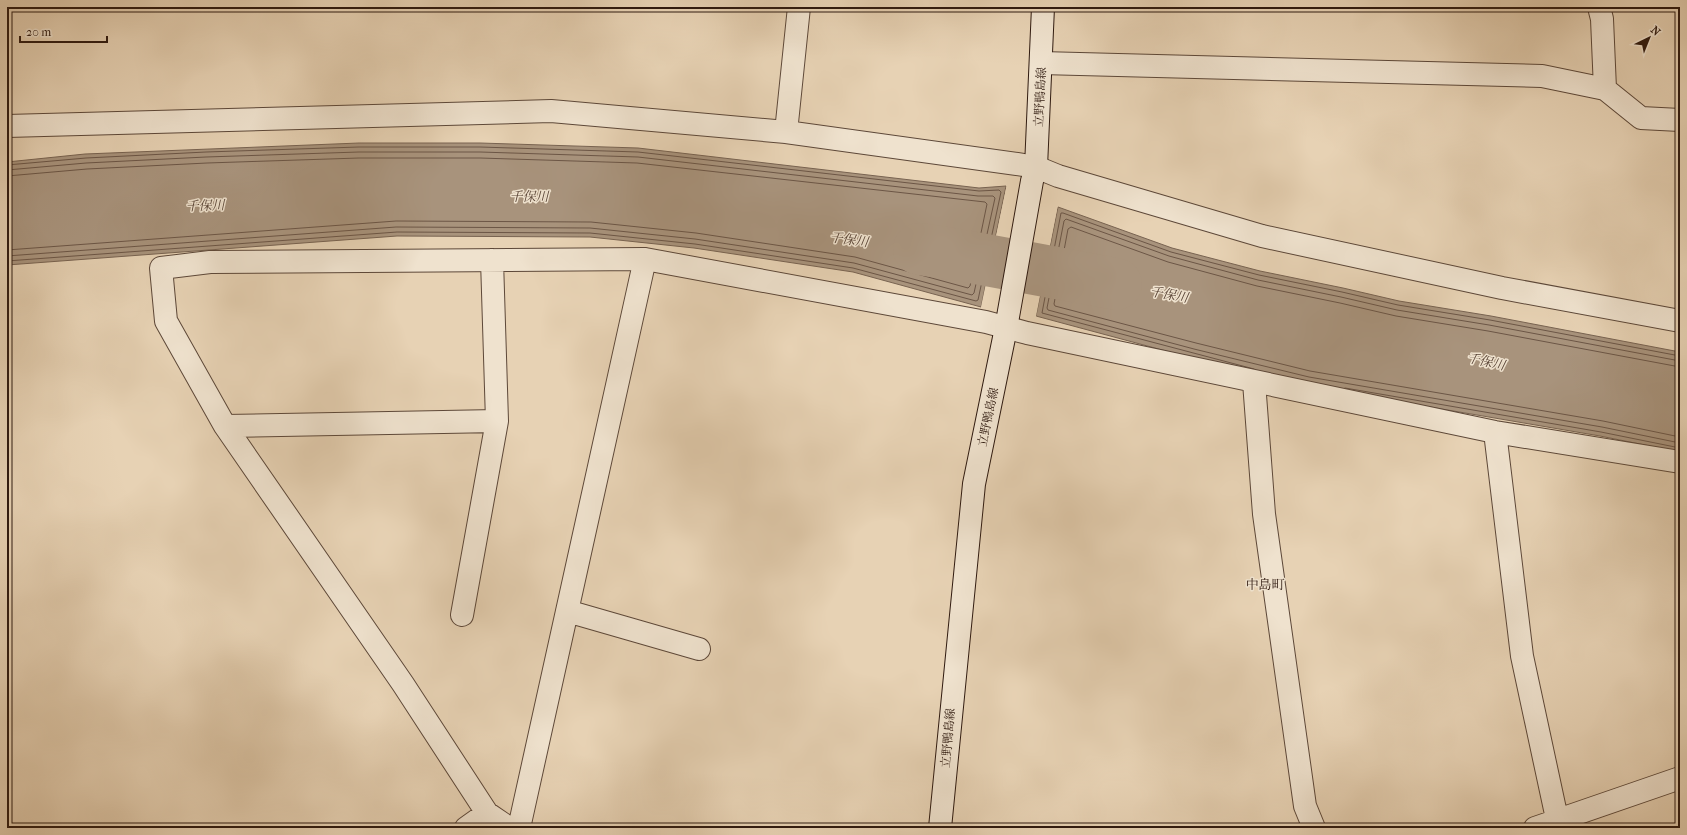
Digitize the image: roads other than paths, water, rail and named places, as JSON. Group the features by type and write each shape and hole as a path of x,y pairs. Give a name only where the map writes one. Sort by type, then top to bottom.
{"street":[{"path":"786,132 799,7"},
{"name":"立野鴨島線","path":"940,828 974,484 1007,321 1034,174 1043,7"},
{"path":"1599,7 1602,19 1605,89"},
{"path":"1041,63 1542,76 1605,89 1640,118 1680,120"},
{"path":"7,126 551,111 786,132 1017,164 1034,174 1058,176 1262,236 1502,288 1680,321"},
{"path":"519,828 645,259"},
{"path":"509,828 487,813 403,684 225,426 166,320 161,268 210,262 645,259 986,322 1007,321 1254,382 1495,432 1680,462"},
{"path":"462,615 497,421 492,260"},
{"path":"1254,382 1264,514 1305,806 1314,828"},
{"path":"225,426 497,421"},
{"path":"1495,432 1522,656 1558,824"},
{"path":"567,611 699,649"},
{"path":"1535,828 1558,824 1680,778"},
{"path":"466,828 487,813"}],"water":[{"path":"359,143 480,143 638,148 979,188 1006,186 981,307 853,272 694,248 590,237 397,236 7,265 7,162 85,154"},
{"path":"1058,207 1172,248 1260,271 1399,301 1491,316 1680,352 1680,452 1600,436 1307,386 1192,358 1036,316"}],"waterway":[{"name":"千保川","path":"919,249 1116,284"}],"district":[{"name":"中島町","path":"1265,584"}]}
